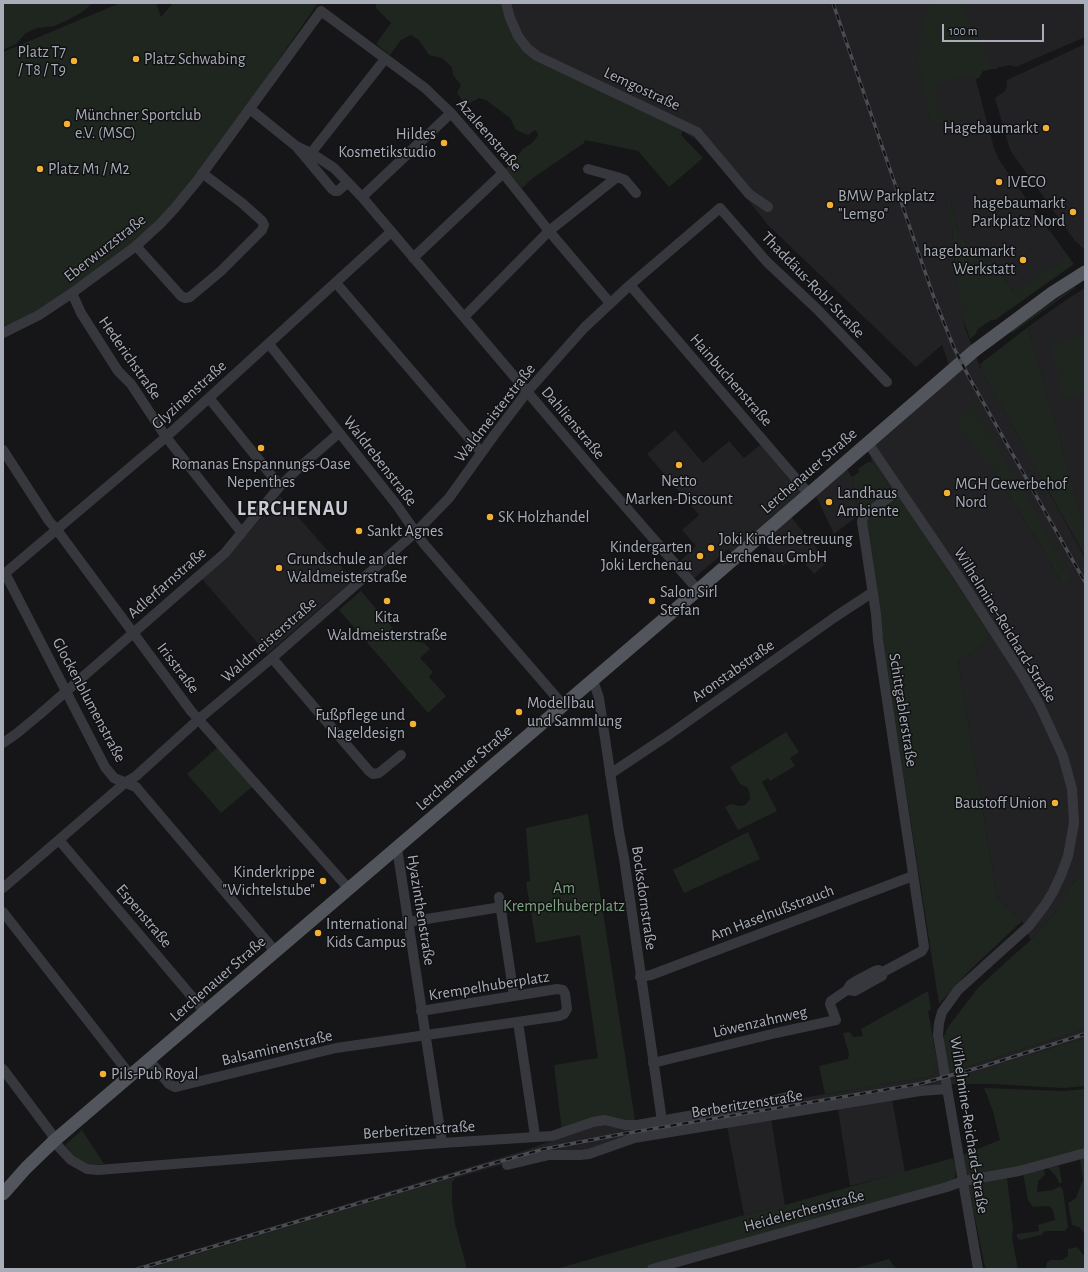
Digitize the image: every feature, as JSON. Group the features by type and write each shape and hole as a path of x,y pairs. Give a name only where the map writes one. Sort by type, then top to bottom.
{"main road":[{"name":"Lerchenauer Straße","path":"3,1194 26,1168 55,1140 698,590 974,351 1052,293 1085,272"}],"street":[{"name":"Lemgostraße","path":"506,3 510,18 518,36 527,48 537,56 697,132 749,194 768,207"},
{"name":"Azaleenstraße","path":"320,11 425,88 451,113 503,173 549,232 610,304"},
{"name":"Eberwurzstraße","path":"3,333 38,315 72,293 136,246 174,209 250,109 320,11"},
{"path":"311,153 386,59"},
{"name":"Dahlienstraße","path":"250,109 296,146 335,191 338,191 348,182"},
{"path":"362,198 451,113"},
{"name":"Dahlienstraße","path":"296,146 311,153 334,168 348,182 698,590"},
{"path":"588,169 625,180 636,194"},
{"path":"136,246 181,296 185,298 190,297 221,271 262,230 264,225 262,221 242,203 202,173"},
{"path":"413,258 503,173"},
{"path":"464,317 549,232 616,177"},
{"name":"Waldmeisterstraße","path":"3,888 126,782 136,776 199,719 272,658 416,532 449,498 527,392 584,328 630,285 720,208"},
{"name":"Thaddäus-Robl-Straße","path":"720,208 767,262 817,309 887,382"},
{"name":"Glyzinenstraße","path":"4,574 166,437 391,232"},
{"path":"336,283 482,452"},
{"name":"Hainbuchenstraße","path":"630,285 809,494"},
{"name":"Hederichstraße","path":"72,293 81,313 118,371 131,384 166,437 242,533"},
{"name":"Waldrebenstraße","path":"269,344 396,504 424,544 563,705"},
{"path":"209,398 280,486"},
{"name":"Adlerfarnstraße","path":"3,743 67,691 225,553 280,486 339,433"},
{"name":"Wilhelmine-Reichard-Straße","path":"868,443 959,577 1023,676 1040,706 1063,756 1072,789 1074,823 1068,856 1062,875 1053,892 1029,926 958,990 942,1012 939,1023 938,1035 978,1269"},
{"name":"Irisstraße","path":"3,450 49,521 191,711 349,889"},
{"name":"Schittgablerstraße","path":"899,490 866,514 863,517 862,522 876,614 878,640 924,947 922,951"},
{"name":"Glockenblumenstraße","path":"4,574 67,691 105,767 114,778 136,787 270,945 274,953"},
{"name":"Aronstabstraße","path":"610,774 670,734 835,617 873,592"},
{"path":"272,658 368,772 373,774 379,773 401,755"},
{"name":"Bocksdornstraße","path":"593,680 599,698 662,1121"},
{"name":"Espenstraße","path":"59,840 205,1012"},
{"name":"Hyazinthenstraße","path":"397,848 442,1143"},
{"name":"Am Haselnußstrauch","path":"640,977 651,975 913,876"},
{"path":"408,922 500,902 514,996"},
{"path":"3,912 131,1076"},
{"name":"Löwenzahnweg","path":"653,1063 836,1020 830,1004 831,1001 847,990 850,985 875,971 878,970 883,972 922,951"},
{"name":"Krempelhuberplatz","path":"422,1012 557,989 563,990 566,1000 567,1009 564,1014 559,1016 425,1035"},
{"path":"518,1022 535,1136"},
{"name":"Balsaminenstraße","path":"149,1060 169,1084 175,1087 336,1048 425,1035"},
{"name":"Berberitzenstraße","path":"3,1069 58,1146 71,1160 87,1169 98,1170 535,1136 552,1136 583,1124 604,1120 625,1125 637,1125 768,1102 791,1096"},
{"name":"Berberitzenstraße","path":"507,1165 549,1155 580,1156 634,1138 920,1091 947,1089"},
{"name":"Heidelerchenstraße","path":"652,1269 947,1187 963,1181 1019,1171 1085,1153"}],"shaded area":[{"path":"502,3 1085,3 1085,37 1016,67 1010,65 974,73 994,148 999,160 1071,262 1017,297 990,259 982,264 958,231 947,188 952,226 955,269 965,328 982,371 1085,558 1085,878 1074,881 1054,914 1031,940 1022,921 997,897 958,661 988,642 901,500 872,462 868,443 951,371 942,345 916,367 768,225 704,145 670,123 534,60","holes":["991,467 1034,513 1073,580 1063,586 1046,554"]},
{"path":"1085,44 1085,250 1075,241 1010,150 995,98 1005,91 1007,80"},
{"path":"1085,288 1085,529 1028,327"},
{"path":"675,430 703,463 729,441 744,458 763,443 809,495 844,465 852,477 859,515 834,534 816,496 791,517 828,562 814,574 797,554 783,566 762,540 738,560 728,549 693,579 679,562 696,546 682,530 699,515 647,454"},
{"name":"Grundschule an der Waldmeisterstraße","path":"280,496 353,580 267,654 202,579 230,554"},
{"path":"1085,1029 1085,1038 1036,1053 1035,1055 998,1065 995,1069 949,1079 950,1084 770,1112 785,1205 744,1215 726,1121 589,1153 548,1153 493,1167 146,1269 130,1269 526,1150 563,1137 588,1121 627,1127 934,1076 933,1064 938,1065 948,1073"},
{"path":"892,1099 905,1172 850,1186 838,1109"}],"green space":[{"path":"3,3 93,3 82,12 68,20 54,26 37,28 26,33 16,44 3,50"},
{"path":"120,3 156,3 161,17 173,3 318,3 191,184 163,216 123,253 38,310 3,329 3,52"},
{"path":"376,3 502,3 524,51 670,123 683,131 681,135 703,158 669,187 638,151 585,140 584,143 533,178 522,188 506,169 522,150 533,142 538,135 537,132 535,130 528,135 516,130 510,118 486,100 479,98 466,105 457,93 461,85 453,75 452,67 442,58 429,55 419,40 411,35 401,40 390,55 376,44 391,23 376,8"},
{"path":"930,3 961,3 992,67 997,65 998,67 996,69 983,71 979,78 972,80 970,75 935,85 935,96 938,108 945,119 981,108 982,111 933,125 938,159 925,96 922,73 918,71 917,58 922,29"},
{"path":"945,188 947,188 958,231 982,264 990,259 1014,293 1053,265 1055,268 1067,259 1048,232 1050,231 1074,264 995,320 991,320 977,330 976,334 970,339 962,315 955,269 952,226"},
{"path":"1074,287 1075,288 1012,333 1011,331"},
{"path":"1028,327 1085,529 1085,556 994,393 982,371 980,364"},
{"path":"1085,335 1085,393 1064,399 1050,345"},
{"path":"975,407 1073,580 1063,586 1046,554 991,467 966,437 956,420"},
{"path":"868,462 872,462 901,500 987,631 988,642 958,661 997,897 1022,921 971,969 939,1004 884,649 852,477 859,472 858,469"},
{"path":"361,591 402,639 424,643 430,649 420,658 433,672 429,677 446,696 428,713 339,610"},
{"path":"786,732 799,752 790,758 795,766 770,781 768,778 762,782 777,811 738,830 725,807 731,804 740,806 745,805 750,799 749,791 747,787 740,784 730,767"},
{"path":"218,747 252,787 221,813 187,774"},
{"name":"Am Krempelhuberplatz","path":"588,814 636,1127 605,1121 562,1131 554,1065 598,1058 580,935 536,943 526,882 530,881 526,828"},
{"path":"748,832 760,859 684,893 673,870"},
{"path":"1085,878 1085,1029 948,1073 943,1049 944,1036 948,1027 978,988 1031,940 1054,914 1074,881"},
{"path":"928,991 931,1010 928,1011 938,1065 933,1065 935,1076 825,1094 819,1066 848,1059 849,1054 843,1033 849,1032 854,1037 863,1036 861,1029"},
{"path":"1085,1038 1085,1086 1063,1088 992,1084 950,1084 949,1080 992,1067 995,1069 997,1065 1025,1056 1035,1055 1036,1053"},
{"path":"984,1088 1064,1091 1085,1089 1085,1150 1041,1162 969,1175 966,1174 963,1155 1000,1140 993,1111"},
{"path":"82,1130 104,1164 91,1165 84,1162 75,1157 65,1145"},
{"path":"953,1158 956,1169 955,1177 949,1183 643,1269 556,1269 744,1215"},
{"path":"1080,1159 1085,1159 1085,1234 1079,1227 1072,1225 1068,1203 1076,1198 1083,1180"},
{"path":"1059,1166 1062,1183 1059,1183 1056,1176 1048,1168"},
{"path":"1044,1169 1045,1175 1038,1181 1037,1192 1053,1190 1060,1186 1063,1190 1068,1227 1065,1231 1045,1231 1041,1235 1020,1240 1017,1238 1017,1234 1039,1231 1038,1225 1055,1220 1053,1210 1049,1206 1033,1207 1028,1200 1023,1173"},
{"path":"456,1177 452,1183 452,1202 455,1224 467,1269 146,1269"},
{"path":"1007,1178 1013,1229 1012,1238 1018,1269 986,1269 968,1183"},
{"path":"1077,1247 1085,1257 1085,1269 1046,1269 1047,1262 1051,1260 1062,1260 1068,1256 1068,1249"},
{"path":"889,1259 896,1269 852,1269"}],"railway":[{"path":"833,3 933,295 954,348 1085,582"},
{"path":"138,1269 544,1149 622,1134 919,1084 981,1067 1085,1034"}],"place":[{"name":"Platz Schwabing","path":"136,59"},
{"name":"Platz T7 / T8 / T9","path":"74,61"},
{"name":"Münchner Sportclub e.V. (MSC)","path":"67,124"},
{"name":"Hagebaumarkt","path":"1046,128"},
{"name":"Hildes Kosmetikstudio","path":"444,143"},
{"name":"Platz M1 / M2","path":"40,169"},
{"name":"IVECO","path":"999,182"},
{"name":"BMW Parkplatz \"Lemgo\"","path":"830,205"},
{"name":"hagebaumarkt Parkplatz Nord","path":"1073,212"},
{"name":"hagebaumarkt Werkstatt","path":"1023,260"},
{"name":"Romanas Enspannungs-Oase Nepenthes","path":"261,448"},
{"name":"Netto Marken-Discount","path":"679,465"},
{"name":"MGH Gewerbehof Nord","path":"947,493"},
{"name":"Landhaus Ambiente","path":"829,502"},
{"name":"SK Holzhandel","path":"490,517"},
{"name":"Sankt Agnes","path":"359,531"},
{"name":"Joki Kinderbetreuung Lerchenau GmbH","path":"711,548"},
{"name":"Kindergarten Joki Lerchenau","path":"700,556"},
{"name":"Grundschule an der Waldmeisterstraße","path":"279,568"},
{"name":"Kita Waldmeisterstraße","path":"387,601"},
{"name":"Salon Sirl Stefan","path":"652,601"},
{"name":"Modellbau und Sammlung","path":"519,712"},
{"name":"Fußpflege und Nageldesign","path":"413,724"},
{"name":"Baustoff Union","path":"1055,803"},
{"name":"Kinderkrippe \"Wichtelstube\"","path":"323,881"},
{"name":"International Kids Campus","path":"318,933"},
{"name":"Pils-Pub Royal","path":"103,1074"}],"district":[{"name":"LERCHENAU","path":"293,509"}]}
